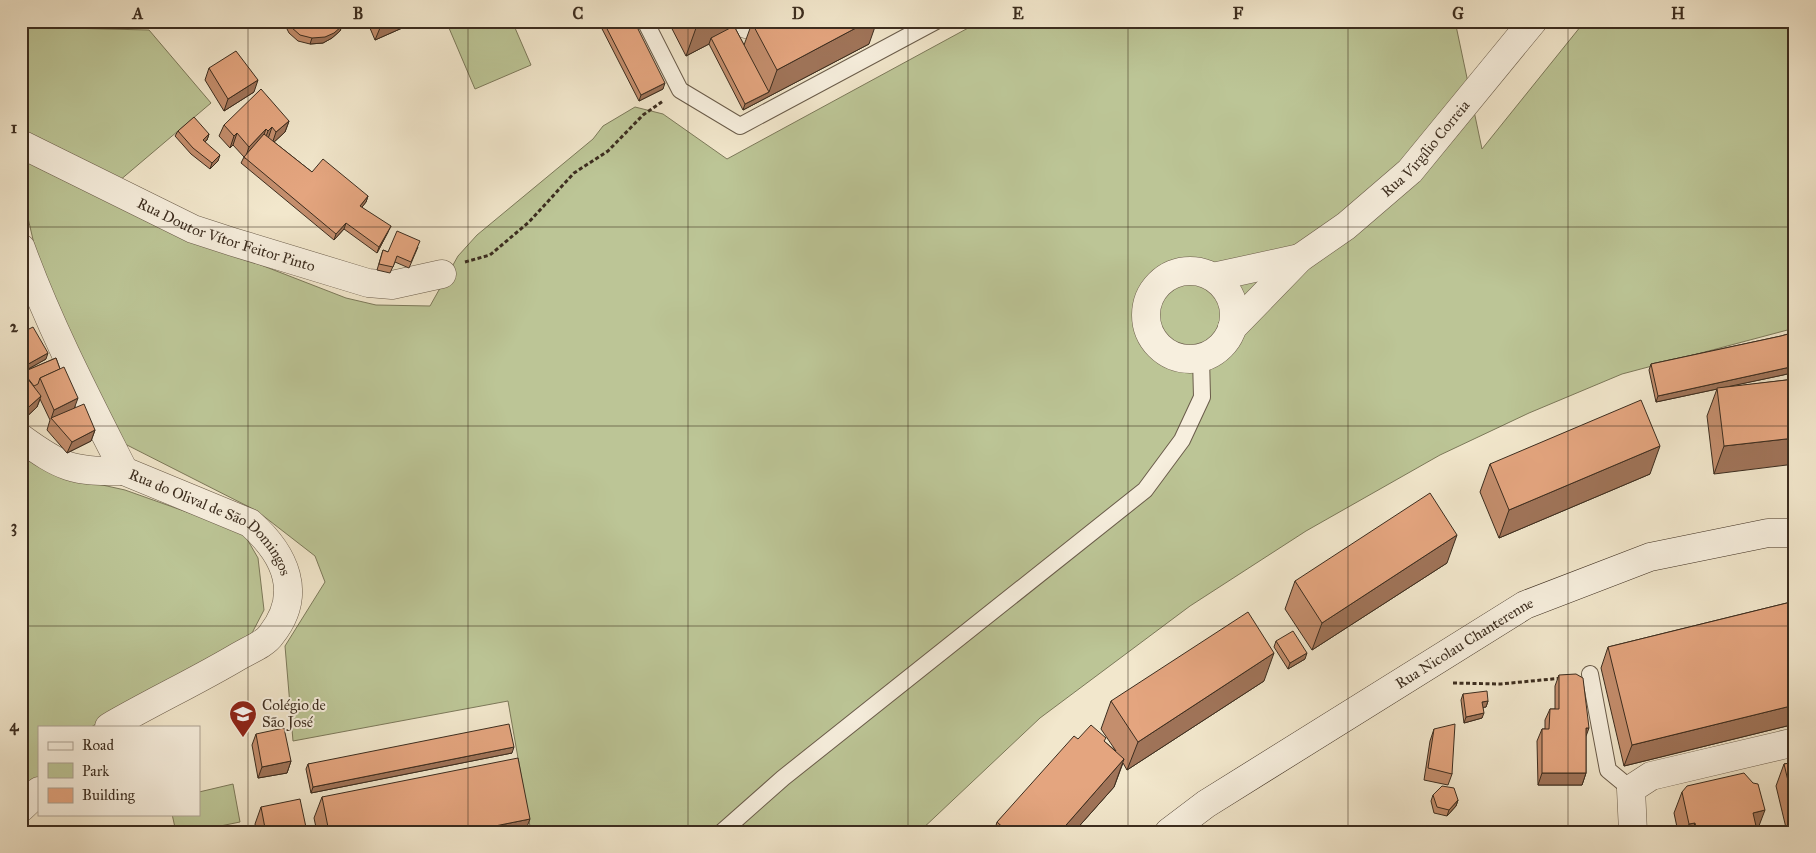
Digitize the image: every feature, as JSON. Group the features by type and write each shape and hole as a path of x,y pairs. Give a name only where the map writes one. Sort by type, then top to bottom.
{"street":[{"path":"744,21 746,24 751,21"},
{"name":"Rua Virgílio Correia","path":"1300,258 1213,277 1200,272 1185,271 1171,275 1159,283 1150,294 1146,308 1146,322 1151,336 1160,348 1172,355 1186,359 1201,358 1214,352 1225,342 1232,328 1300,258 1346,226 1410,171 1533,21"},
{"name":"Rua Doutor Vítor Feitor Pinto","path":"21,144 194,228 233,242 368,283 392,285 442,274"},
{"name":"Rua do Olival de São Domingos","path":"21,248 36,290 54,330 124,471 250,524 267,538 275,550 284,569 288,588 287,610 270,637 212,672 111,726"},
{"path":"1213,277 1224,286 1231,299 1234,314 1232,328"},
{"path":"21,438 67,468 90,472 124,471"},
{"name":"Rua Nicolau Chanterenne","path":"1169,832 1206,804 1525,605 1650,558 1768,533 1795,533"},
{"path":"1633,832 1631,789 1651,776 1795,742"},
{"path":"21,808 38,792"}],"lane":[{"path":"645,21 680,90 740,126 936,21"},
{"path":"722,832 783,778 1145,490 1182,440 1202,397 1201,358"},
{"path":"1590,674 1608,770 1631,789"}],"path":[{"path":"442,274 465,262 490,255 528,222 574,173 608,151 643,115 680,90"},
{"path":"1448,683 1501,684 1545,681 1590,674"}],"green space":[{"path":"446,21 512,21 531,65 475,89"},
{"path":"981,21 1455,21 1482,149 1585,21 1795,21 1795,328 1622,374 1529,413 1440,455 1306,531 1190,606 1040,718 919,832 531,832 508,701 293,741 285,646 325,582 315,556 257,511 125,444 89,380 38,261 21,188 21,159 248,260 346,298 376,305 430,306 458,256 477,235 593,139 603,126 635,107 663,114 727,159"},
{"path":"21,27 149,30 211,103 119,181 39,142 23,126"},
{"path":"21,448 66,477 125,490 243,532 258,558 264,610 252,633 93,726 38,726 38,779 21,795"},
{"path":"233,784 240,822 191,832 176,832 172,816 200,816 200,792"}],"building":[{"path":"288,21 343,21 342,26 334,33 325,37 312,38 300,35 291,27"},
{"path":"377,21 396,21 380,28"},
{"path":"603,21 634,21 665,83 641,95"},
{"path":"692,21 709,21 696,28"},
{"path":"754,21 869,21 777,70 752,23"},
{"path":"734,26 769,92 745,104 711,38"},
{"path":"236,51 258,80 228,99 209,68"},
{"path":"261,89 289,121 276,132 272,127 268,131 266,129 249,147 237,133 234,136 224,125"},
{"path":"194,117 209,134 203,140 220,155 212,163 193,148 178,131"},
{"path":"264,134 312,172 323,159 368,196 360,206 391,226 379,247 346,223 336,234 244,157"},
{"path":"397,231 420,241 411,262 397,256 393,267 379,264 383,250 388,252"},
{"path":"33,327 48,353 23,367 21,363 21,333"},
{"path":"1795,332 1795,366 1658,396 1651,364"},
{"path":"56,358 60,369 40,378 38,384 34,386 23,372"},
{"path":"64,367 78,398 54,410 40,378"},
{"path":"21,370 41,396 21,414"},
{"path":"1795,379 1795,438 1724,446 1717,388"},
{"path":"1641,400 1660,446 1509,510 1490,464"},
{"path":"84,404 95,430 72,442 51,418"},
{"path":"1430,493 1457,535 1322,623 1295,581"},
{"path":"1795,601 1795,705 1632,745 1608,647"},
{"path":"1248,612 1274,653 1138,742 1111,701"},
{"path":"1293,631 1307,653 1290,663 1276,641"},
{"path":"1576,674 1583,678 1589,728 1586,728 1586,773 1542,773 1542,729 1549,729 1550,709 1559,709 1559,675"},
{"path":"1487,691 1488,701 1482,702 1484,713 1466,717 1463,694"},
{"path":"509,724 514,747 313,787 308,764"},
{"path":"1455,724 1452,774 1428,768 1434,729"},
{"path":"1091,725 1106,738 1104,741 1124,759 1060,832 1008,832 997,822 1074,736 1078,739"},
{"path":"284,728 291,761 262,767 256,734"},
{"path":"518,758 530,819 465,832 329,832 322,797"},
{"path":"1795,762 1795,810 1784,764"},
{"path":"1744,773 1753,783 1758,784 1765,810 1753,813 1756,826 1729,832 1697,832 1695,823 1689,824 1682,792 1687,786"},
{"path":"1442,786 1454,788 1458,800 1449,810 1437,807 1433,795"},
{"path":"300,799 307,832 245,832 265,828 261,807"},
{"path":"1231,826 1235,832 1224,832"}],"place":[{"name":"Colégio de São José","path":"243,738"}]}
